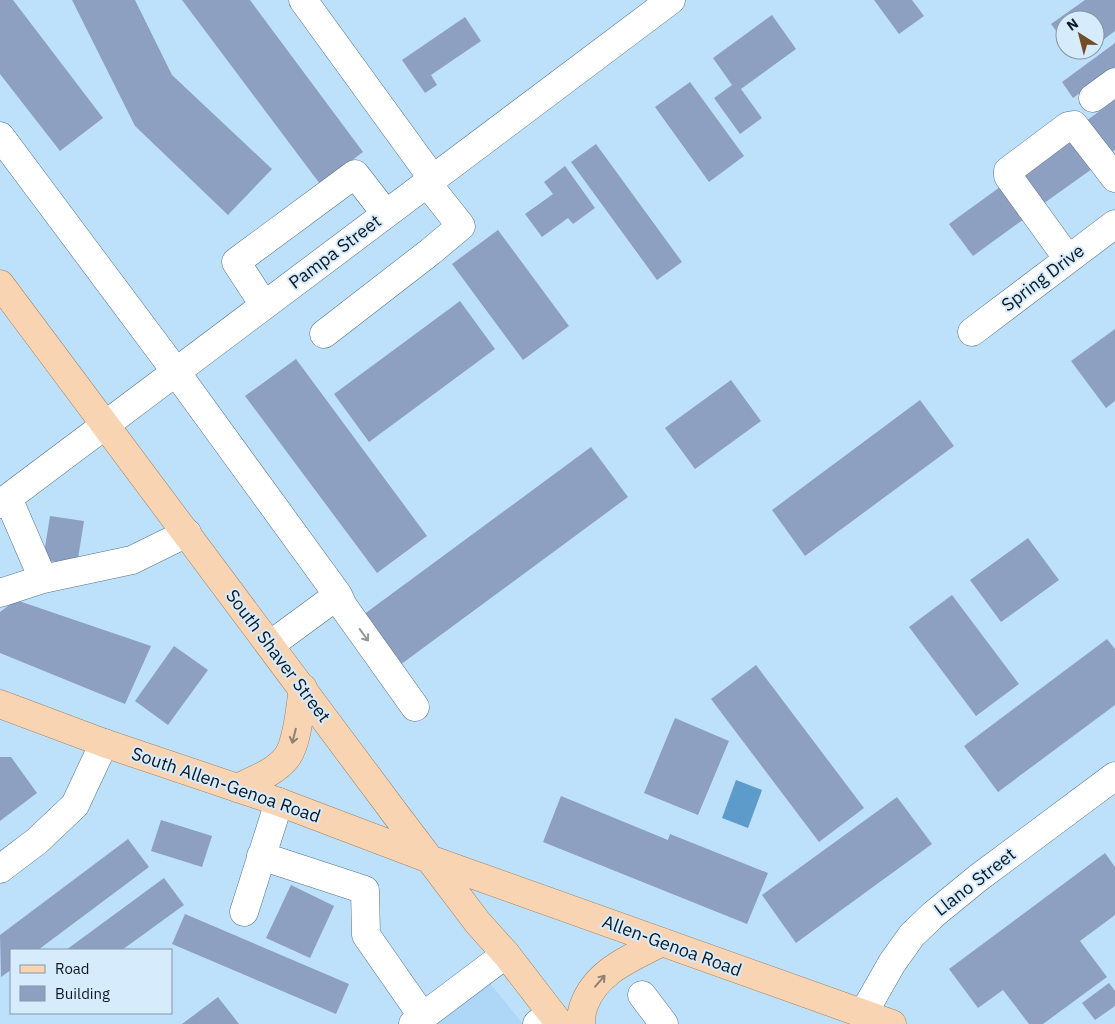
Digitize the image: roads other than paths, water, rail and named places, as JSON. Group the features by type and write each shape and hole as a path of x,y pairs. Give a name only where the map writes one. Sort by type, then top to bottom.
{"main road":[{"name":"South Shaver Street","path":"0,284 270,645 441,864 478,923 506,954 549,1020"},
{"path":"237,788 271,771 287,757 294,740 303,688"},
{"name":"South Allen-Genoa Road","path":"0,704 104,743 279,802 441,864"},
{"name":"Allen-Genoa Road","path":"441,864 892,1024"},
{"path":"580,1024 584,1005 597,982 612,968 662,942"}],"street":[{"path":"303,0 461,226 324,334"},
{"name":"Pampa Street","path":"4,501 430,181 656,4"},
{"path":"1093,98 1115,82"},
{"path":"1068,259 1008,176 1008,171 1068,126 1074,125 1115,178"},
{"path":"0,136 176,371 338,595 343,606 415,706"},
{"path":"264,305 236,262 355,174 386,214"},
{"name":"Spring Drive","path":"972,332 1115,224"},
{"path":"4,501 43,579"},
{"path":"0,594 43,579 132,560 187,533"},
{"path":"270,645 338,595"},
{"path":"0,869 37,841 76,805 104,743"},
{"name":"Llano Street","path":"863,1014 897,956 912,935 934,914 978,878 1115,776"},
{"path":"244,912 279,802"},
{"path":"261,856 365,890 366,935 418,1020 506,954"},
{"path":"642,996 664,1024"}]}
